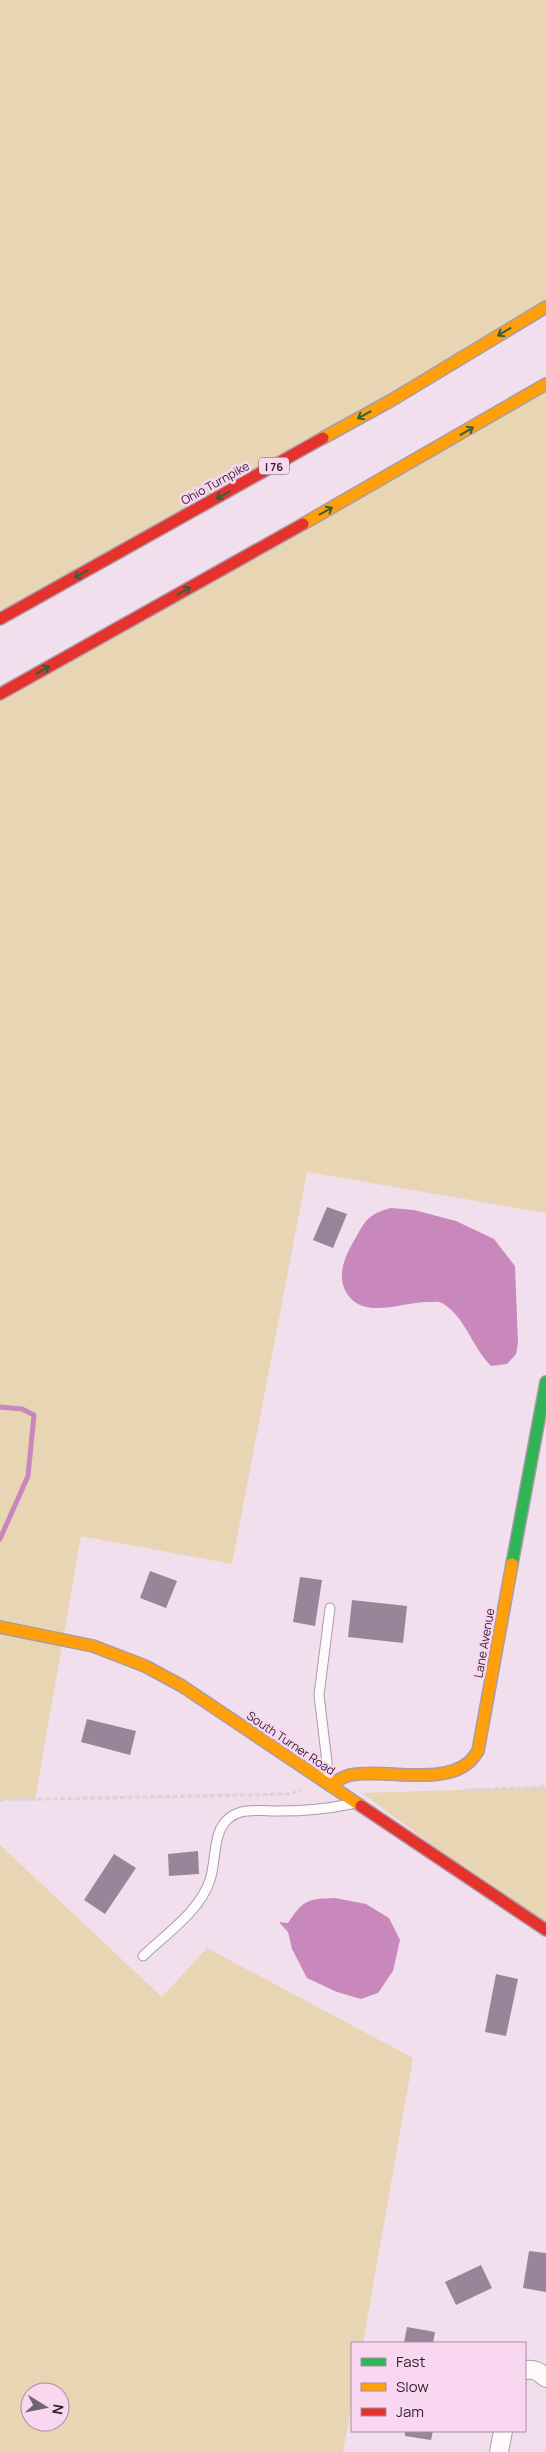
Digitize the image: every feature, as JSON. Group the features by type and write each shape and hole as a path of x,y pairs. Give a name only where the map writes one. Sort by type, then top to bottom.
{"main road":[{"name":"Ohio Turnpike","path":"0,619 392,400 546,307"},
{"path":"0,694 428,454 546,384"},
{"name":"Lane Avenue","path":"329,1785 348,1775 366,1772 438,1774 456,1771 465,1767 475,1757 482,1738 532,1449 546,1382"},
{"name":"South Turner Road","path":"0,1627 73,1640 106,1650 138,1663 182,1686 546,1930"}],"street":[{"path":"526,2370 532,2369 540,2372 546,2378"},
{"path":"498,2452 503,2432"}],"lane":[{"path":"329,1785 320,1695 330,1608"},
{"path":"143,1956 193,1908 204,1894 211,1879 219,1830 227,1818 242,1812 327,1809 356,1803"}],"path":[{"path":"456,1790 546,1787"},
{"path":"0,1800 291,1794"}],"shaded area":[{"path":"0,0 546,0 546,307 0,619"},
{"path":"546,384 546,1213 307,1172 232,1564 81,1536 35,1800 0,1800 0,694"},
{"path":"391,1208 414,1210 456,1221 494,1239 515,1266 518,1343 516,1354 507,1364 491,1366 457,1316 442,1303 427,1302 372,1308 362,1306 353,1301 346,1292 343,1285 342,1272 352,1245 369,1218"},
{"path":"546,1787 546,1930 362,1793"},
{"path":"0,1845 162,1997 207,1948 413,2058 363,2342 351,2342 351,2408 343,2452 0,2452"},
{"path":"335,1898 366,1904 389,1918 400,1940 393,1971 378,1993 361,1999 337,1992 307,1978 292,1949 288,1932 279,1922 288,1923 298,1909 307,1902"}],"building":[{"path":"327,1207 347,1214 333,1248 313,1240"},
{"path":"150,1571 177,1581 166,1608 140,1598"},
{"path":"300,1577 322,1580 315,1626 293,1622"},
{"path":"352,1600 407,1606 403,1643 348,1637"},
{"path":"87,1719 136,1731 130,1755 81,1742"},
{"path":"198,1851 199,1874 169,1876 168,1854"},
{"path":"114,1854 136,1868 105,1914 84,1900"},
{"path":"496,1974 518,1979 506,2036 485,2032"},
{"path":"529,2251 546,2253 546,2292 523,2288"},
{"path":"481,2265 492,2288 456,2305 445,2282"},
{"path":"407,2327 435,2332 433,2342 404,2342"},
{"path":"405,2432 433,2432 431,2440 405,2436"}],"waterway":[{"path":"0,1407 22,1409 34,1415 28,1476 0,1539"}],"traffic: fast":[{"path":"512,1564 546,1382"}],"traffic: slow":[{"path":"323,438 392,400 546,307"},
{"path":"303,524 546,384"},
{"path":"329,1785 347,1776 364,1773 443,1774 456,1770 472,1759 478,1751 512,1564"},
{"path":"0,1627 93,1646 145,1666 182,1686 361,1806"}],"traffic: jam":[{"path":"0,619 323,438"},
{"path":"0,694 303,524"},
{"path":"361,1806 546,1930"}]}
